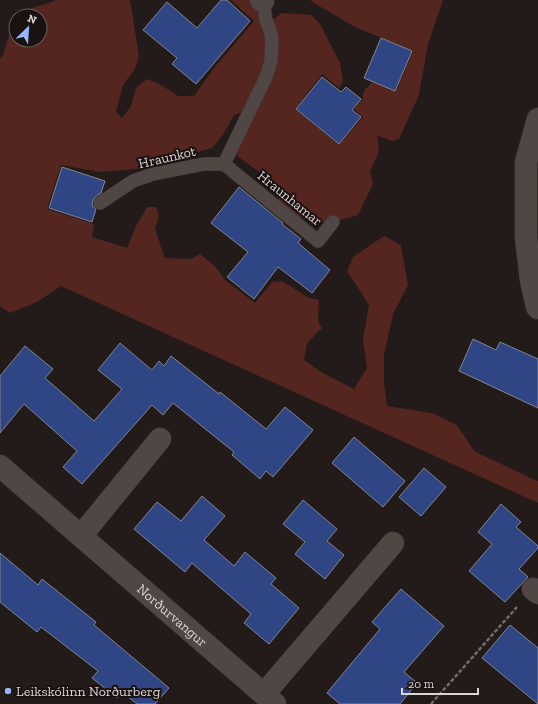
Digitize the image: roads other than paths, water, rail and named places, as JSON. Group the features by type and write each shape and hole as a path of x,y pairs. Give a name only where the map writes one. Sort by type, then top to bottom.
{"street":[{"path":"538,119 526,162 526,238 531,280 538,308"},
{"path":"80,536 160,440"},
{"name":"Norðurvangur","path":"0,466 270,699 393,543"}],"lane":[{"path":"224,164 266,77 271,61 272,40 262,1"},
{"name":"Hraunkot","path":"100,203 133,181 152,174 204,164 224,164"},
{"name":"Hraunhamar","path":"224,164 318,241 333,222"}],"place":[{"name":"Leikskólinn Norðurberg","path":"8,691"}]}
